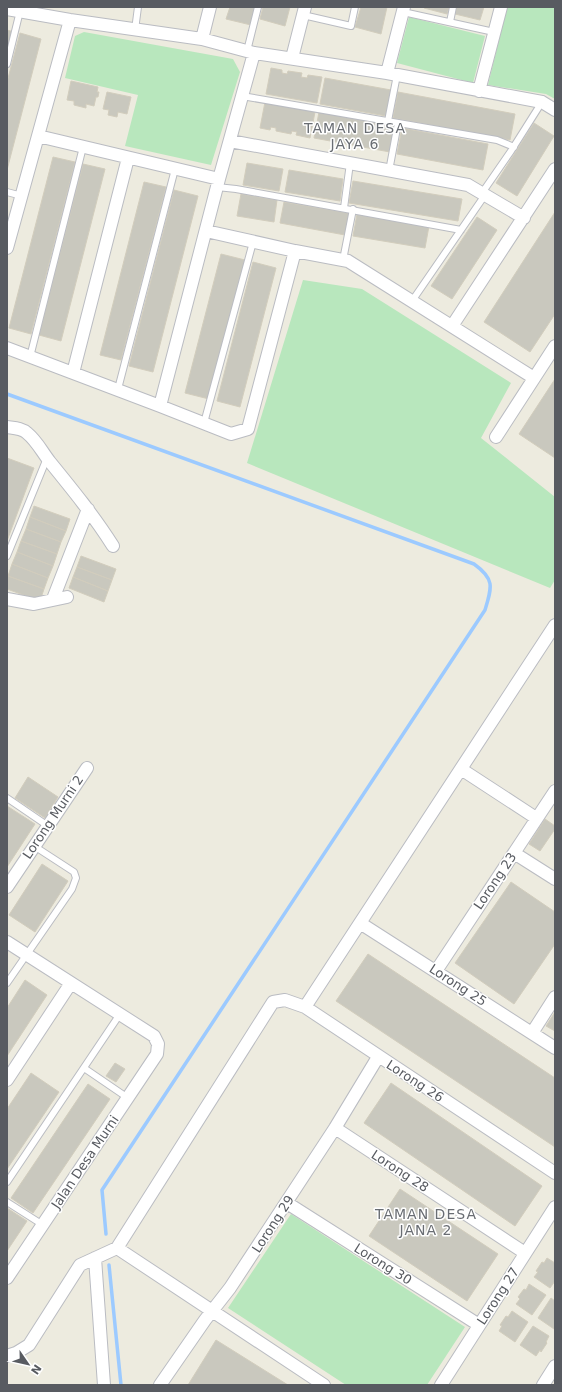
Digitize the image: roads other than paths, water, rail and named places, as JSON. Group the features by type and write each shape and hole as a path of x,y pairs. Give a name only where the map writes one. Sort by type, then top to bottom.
{"street":[{"path":"202,39 210,7"},
{"path":"478,91 501,7"},
{"path":"7,9 70,20 202,39 250,52 392,74 542,102 555,110"},
{"path":"392,74 404,9"},
{"path":"292,58 304,11"},
{"path":"7,248 70,20"},
{"path":"160,406 242,96 250,52"},
{"path":"38,136 175,169 218,183"},
{"path":"230,141 468,185 524,218"},
{"path":"73,373 128,158"},
{"path":"452,326 555,169"},
{"path":"206,231 348,261 534,378"},
{"path":"7,348 118,389 231,434 248,430 295,251"},
{"path":"496,437 555,346"},
{"path":"7,427 16,428 26,432 34,440 97,521 113,546"},
{"path":"53,599 88,509"},
{"path":"7,599 34,604 67,597"},
{"path":"305,1007 555,625"},
{"name":"Lorong Murni 2","path":"7,887 87,768"},
{"path":"461,769 536,818"},
{"name":"Lorong 23","path":"436,971 555,791"},
{"path":"514,853 555,879"},
{"name":"Lorong 25","path":"360,922 555,1048"},
{"path":"7,942 120,1014"},
{"path":"7,1080 71,983"},
{"path":"532,1033 555,997"},
{"name":"Lorong 26","path":"117,1248 273,1002 285,1000 305,1007 378,1057 555,1173"},
{"name":"Jalan Desa Murni","path":"7,1278 157,1054 158,1044 154,1036 120,1014"},
{"name":"Lorong 29","path":"160,1385 212,1310 230,1288 287,1203 378,1057"},
{"name":"Lorong 28","path":"335,1128 525,1253"},
{"name":"Lorong 30","path":"287,1203 479,1326"},
{"name":"Lorong 27","path":"441,1385 555,1207"},
{"path":"7,1356 16,1353 29,1345 80,1264 117,1248 324,1385"},
{"path":"95,1258 104,1385"},
{"path":"543,1385 555,1366"}],"lane":[{"path":"135,30 138,7"},
{"path":"250,52 258,7"},
{"path":"304,11 351,26 355,7"},
{"path":"450,22 453,7"},
{"path":"404,9 450,22 494,32"},
{"path":"7,64 20,11"},
{"path":"388,121 392,74"},
{"path":"242,96 497,140 514,147"},
{"path":"412,302 461,230 542,102"},
{"path":"389,171 398,123"},
{"path":"30,357 83,147"},
{"path":"344,208 350,163"},
{"path":"118,389 175,169"},
{"path":"218,183 236,189 353,209 461,230"},
{"path":"7,192 22,196"},
{"path":"343,260 353,209"},
{"path":"204,423 254,242"},
{"path":"7,556 47,458"},
{"path":"7,798 48,826"},
{"path":"7,983 72,889 76,878 74,872 34,846"},
{"path":"7,1182 120,1014"},
{"path":"84,1068 128,1098"},
{"path":"7,1202 43,1225"}],"waterway":[{"path":"7,394 474,564 486,574 490,584 485,610 102,1190 106,1234"},
{"path":"109,1265 121,1385"}],"district":[{"name":"TAMAN DESA JAYA 6","path":"355,136"},
{"name":"TAMAN DESA JANA 2","path":"426,1222"}]}
